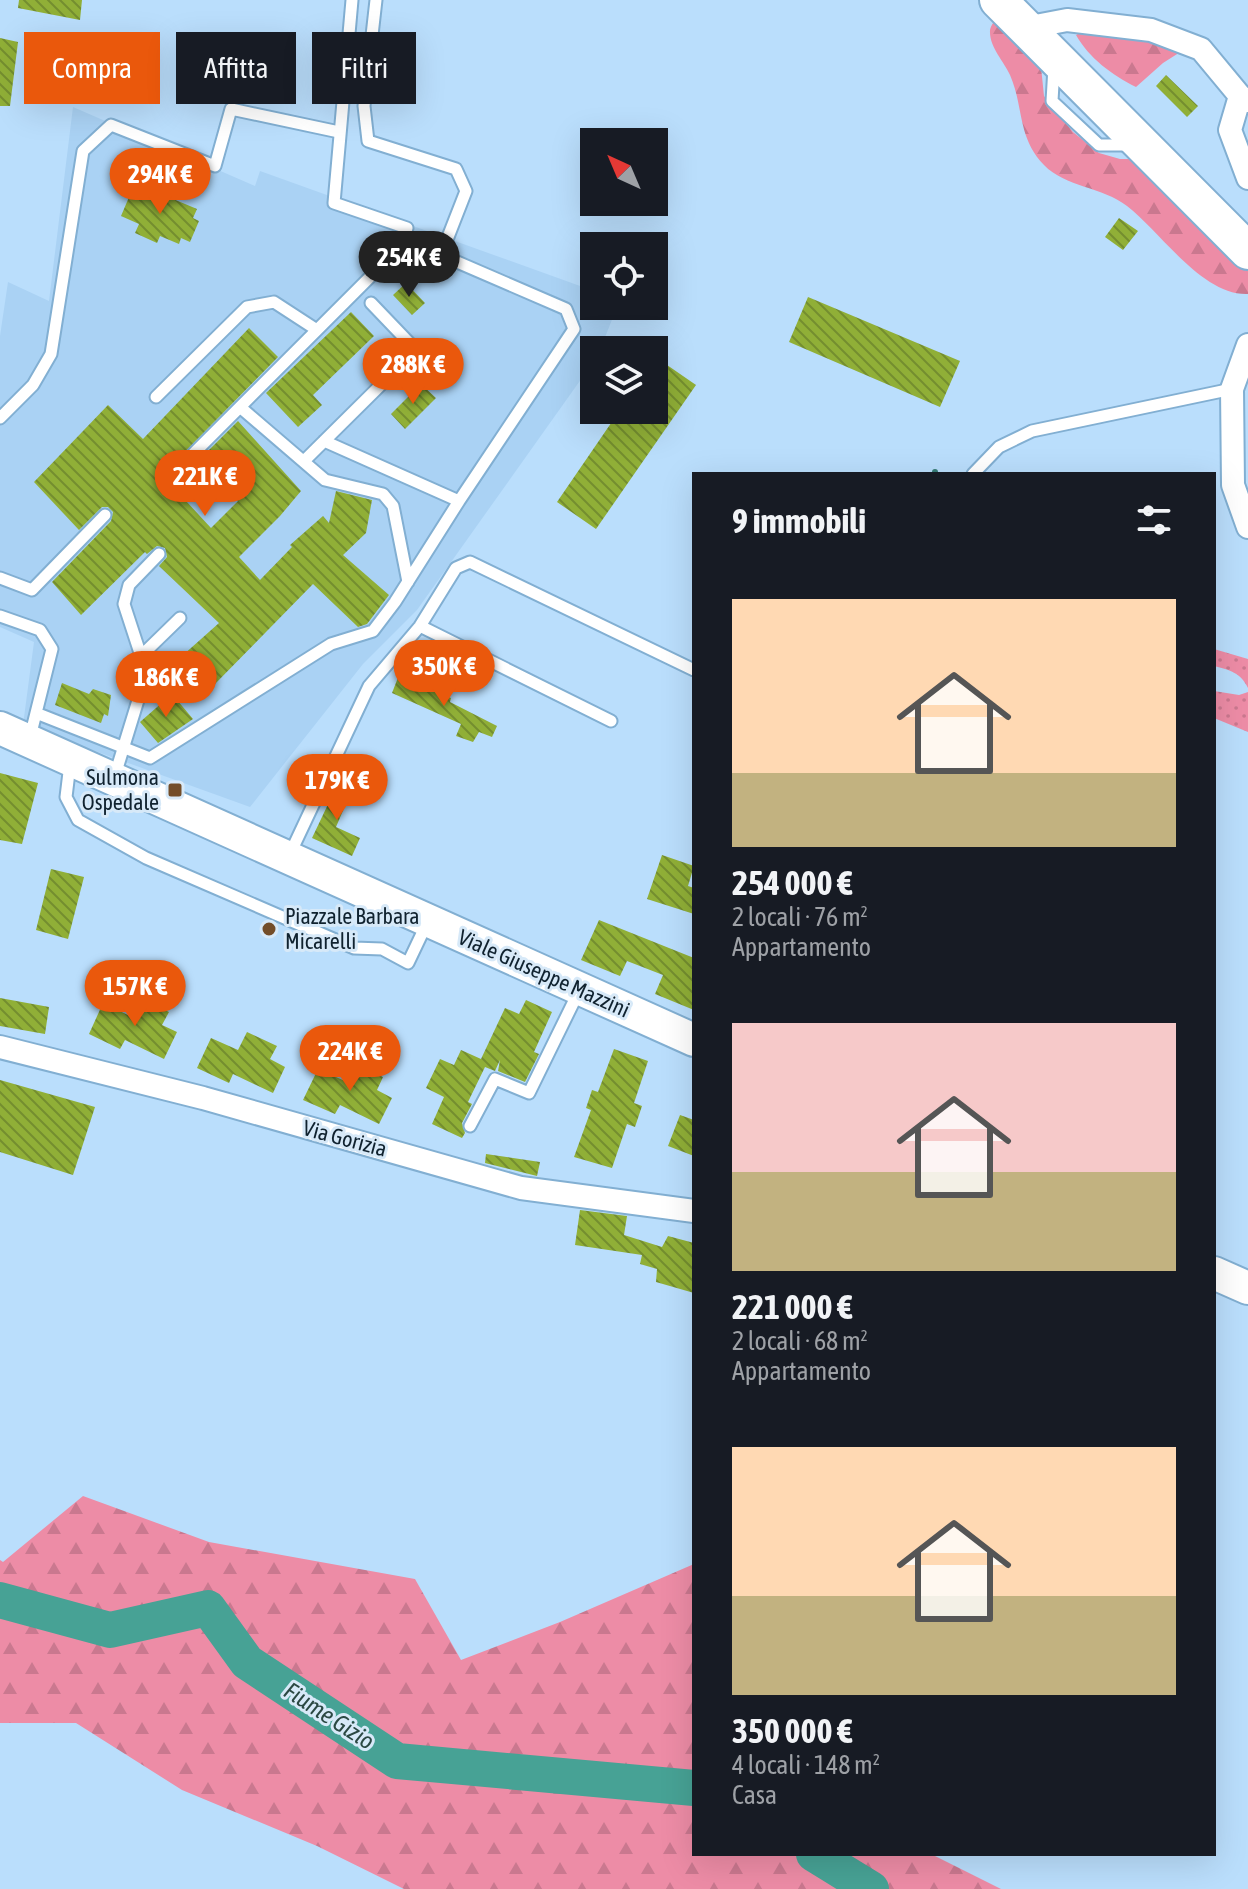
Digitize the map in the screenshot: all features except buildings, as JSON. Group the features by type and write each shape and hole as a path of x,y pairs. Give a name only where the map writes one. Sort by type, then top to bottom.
{"main road":[{"path":"998,0 1248,251"},
{"name":"Viale Giuseppe Mazzini","path":"22,727 71,760 692,1039"},
{"path":"1216,1274 1248,1288"}],"street":[{"path":"1025,28 1067,20 1151,30 1201,49 1244,99 1230,130 1248,178"},
{"path":"1248,345 1232,389 1233,485 1248,527"},
{"name":"Via Gorizia","path":"0,1047 203,1098 521,1188 692,1211"}],"lane":[{"path":"212,495 186,461 403,244 407,228 334,203 352,0"},
{"path":"0,616 40,630 52,649 22,727 123,747 150,758 331,644 373,631 574,329 566,309 441,255 466,191 456,169 368,141 364,106 376,0"},
{"path":"0,418 33,385 51,354 83,151 111,125 215,166 231,109 339,132"},
{"path":"156,397 247,307 274,302 317,330"},
{"path":"304,461 416,350 371,303"},
{"path":"975,472 999,447 1032,431 1232,389"},
{"path":"240,407 325,480 383,494 393,506 408,582"},
{"path":"324,441 459,501"},
{"path":"0,578 32,590 105,515"},
{"path":"114,780 139,697 141,656 124,604 129,585 159,554"},
{"path":"289,858 369,686 420,626 456,568 470,562 692,669"},
{"path":"141,656 180,618"},
{"path":"420,626 611,721"},
{"path":"71,760 66,797 78,820 146,858 354,948 382,949 408,963 428,921"},
{"path":"470,1126 495,1079 529,1093 580,989"}],"shaded area":[{"path":"73,107 255,186 260,171 580,286 580,320 612,320 606,336 580,336 580,381 417,610 363,664 250,807 23,725 34,642 0,627 0,336 8,282 49,301"}],"green space":[{"path":"999,14 1040,57 1044,96 1073,132 1099,153 1120,159 1140,159 1248,266 1248,294 1231,292 1214,285 1198,274 1127,206 1062,178 1044,165 1029,144 1010,75 990,36 992,24"},
{"path":"1104,29 1185,49 1163,63 1136,87 1102,65 1076,35 1085,30"},
{"path":"1216,650 1248,659 1248,688 1242,679 1216,667"},
{"path":"1216,691 1239,695 1248,692 1248,732 1216,719"},
{"path":"83,1496 209,1542 415,1579 461,1660 560,1622 692,1565 692,1856 935,1856 1001,1889 404,1889 317,1846 182,1790 76,1723 0,1723 0,1560 3,1562"}],"waterway":[{"name":"Fiume Gizio","path":"0,1600 110,1630 208,1608 247,1662 397,1761 692,1788"},
{"name":"Fiume Gizio","path":"817,1856 871,1889"}],"place":[{"name":"Sulmona Ospedale","path":"175,790"},
{"name":"Piazzale Barbara Micarelli","path":"269,929"}]}
